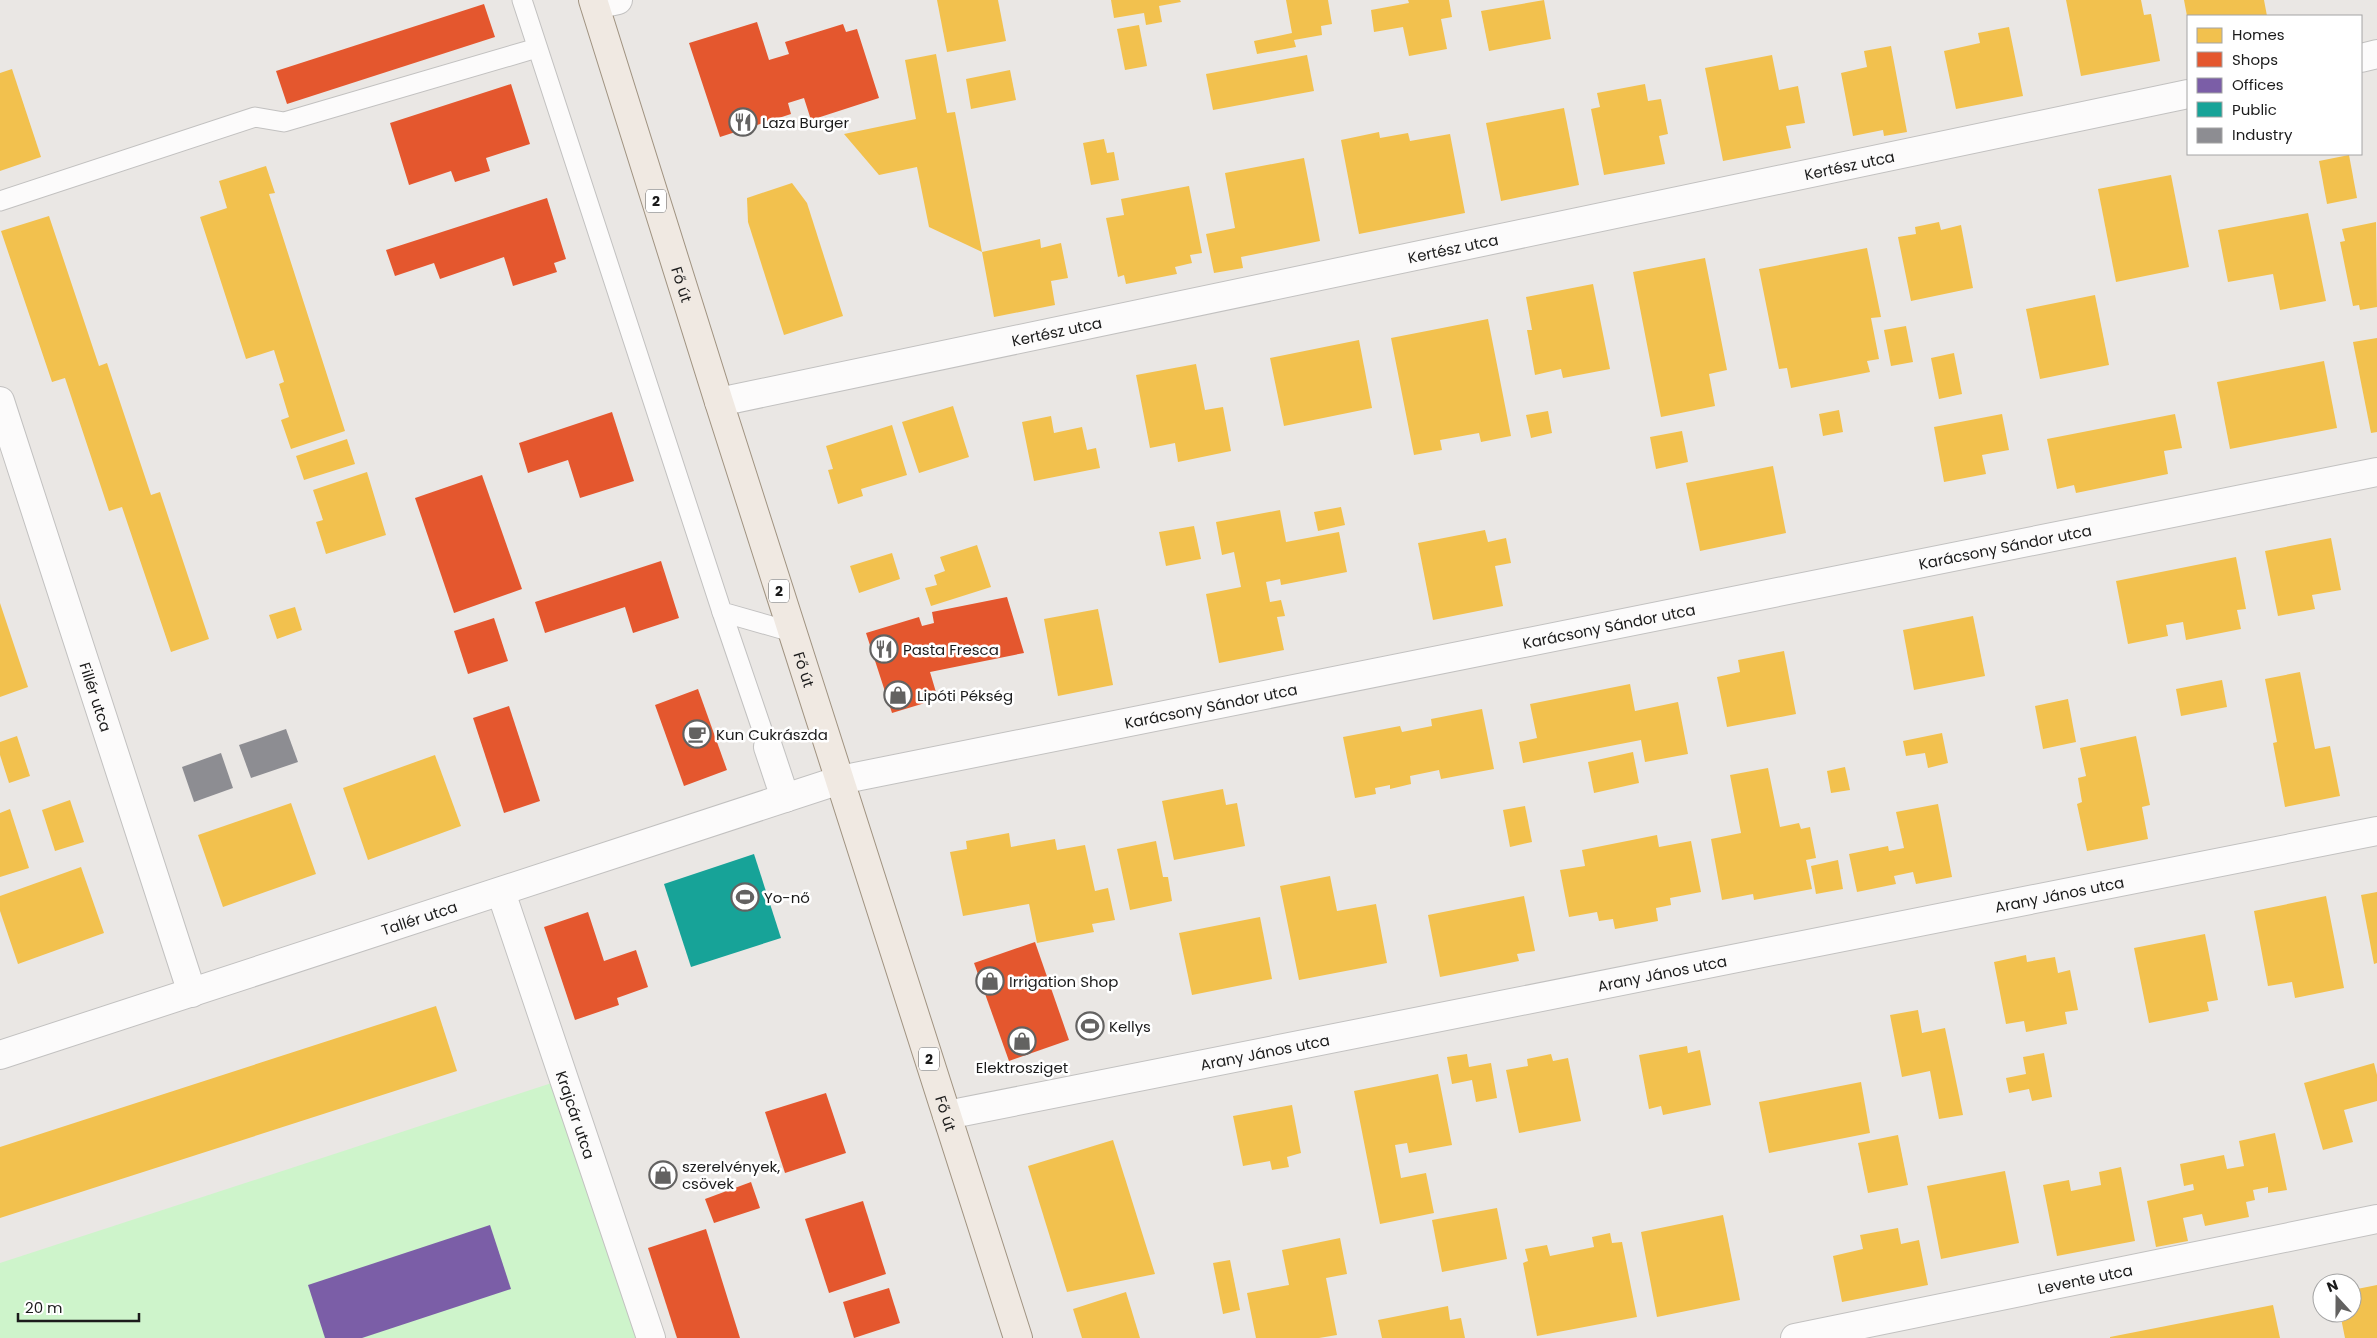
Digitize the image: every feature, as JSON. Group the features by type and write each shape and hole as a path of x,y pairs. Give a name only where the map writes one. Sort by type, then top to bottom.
{"main road":[{"name":"Fő út","path":"602,2 719,402 1018,1338"}],"street":[{"path":"2362,58 2377,54"},
{"name":"Kertész utca","path":"719,402 2187,94"},
{"name":"Fillér utca","path":"0,401 192,993"},
{"name":"Karácsony Sándor utca","path":"840,780 2377,472"},
{"path":"768,747 785,798"},
{"name":"Tallér utca","path":"0,1055 840,780"},
{"name":"Arany János utca","path":"947,1115 2377,831"},
{"name":"Krajcár utca","path":"501,892 651,1338"},
{"name":"Levente utca","path":"1795,1338 2377,1219"}],"lane":[{"path":"522,0 768,747"},
{"path":"0,201 255,117 284,122 537,48"},
{"path":"722,612 792,632"}],"green space":[{"path":"564,1079 651,1338 0,1338 0,1263"}],"building: Homes":[{"path":"937,0 998,0 1006,41 947,52"},
{"path":"1111,0 1180,0 1181,2 1159,6 1162,22 1146,25 1144,13 1114,18"},
{"path":"1286,0 1328,0 1332,24 1321,26 1322,35 1294,40 1296,47 1257,54 1254,41 1292,33"},
{"path":"1408,0 1449,0 1452,17 1441,19 1447,49 1409,56 1403,27 1374,32 1371,10 1409,3"},
{"path":"1544,0 1551,39 1489,51 1481,11"},
{"path":"2066,0 2141,0 2144,15 2151,14 2160,61 2081,76"},
{"path":"2184,0 2264,0 2267,15 2187,15"},
{"path":"1139,25 1147,66 1125,70 1117,29"},
{"path":"2009,27 2023,96 1956,109 1944,51 1980,43 1978,33"},
{"path":"1891,46 1907,132 1884,136 1883,130 1853,136 1841,73 1867,67 1864,51"},
{"path":"936,54 947,113 955,112 982,252 929,227 917,167 879,175 844,134 916,119 905,60"},
{"path":"1307,55 1314,91 1213,110 1206,74"},
{"path":"1772,55 1779,90 1798,86 1805,123 1786,126 1791,148 1723,161 1705,68"},
{"path":"12,69 41,157 0,171 0,73"},
{"path":"1010,70 1016,100 971,109 966,79"},
{"path":"1645,84 1648,101 1661,99 1668,134 1659,136 1665,164 1604,175 1591,109 1600,107 1597,93"},
{"path":"1564,108 1579,185 1501,201 1486,123"},
{"path":"1379,132 1380,138 1408,133 1410,141 1450,134 1465,213 1359,234 1341,140"},
{"path":"1104,139 1107,153 1114,152 1119,180 1091,185 1083,143"},
{"path":"2349,155 2357,198 2327,204 2319,161"},
{"path":"1304,158 1320,241 1241,257 1243,268 1214,273 1206,234 1235,228 1225,173"},
{"path":"266,166 275,193 269,194 345,431 291,449 281,420 289,417 279,384 284,382 274,350 246,359 200,217 227,208 219,181"},
{"path":"2171,175 2189,267 2116,282 2098,189"},
{"path":"792,183 807,203 843,316 784,335 748,222 747,198"},
{"path":"1189,186 1202,253 1190,255 1192,263 1175,267 1177,274 1126,284 1124,275 1118,277 1106,218 1124,215 1121,199"},
{"path":"2308,213 2326,301 2280,310 2273,274 2228,282 2218,230"},
{"path":"49,216 99,366 107,363 151,495 160,492 209,639 171,652 122,507 109,511 65,378 52,382 1,231"},
{"path":"1939,222 1941,230 1961,225 1973,288 1911,301 1898,237 1916,234 1915,227"},
{"path":"2376,222 2377,307 2360,310 2359,305 2353,306 2340,242 2345,241 2342,229"},
{"path":"1040,239 1041,248 1061,243 1068,278 1051,281 1055,305 994,317 982,252"},
{"path":"1867,248 1881,317 1871,318 1879,359 1867,361 1870,372 1791,388 1787,368 1779,369 1759,269"},
{"path":"1705,258 1727,370 1709,374 1715,406 1661,417 1633,272"},
{"path":"1593,284 1610,369 1563,378 1561,369 1535,375 1527,330 1532,330 1526,297"},
{"path":"2095,295 2109,365 2040,379 2026,309"},
{"path":"1488,319 1511,436 1481,442 1479,433 1440,440 1442,450 1414,455 1391,338"},
{"path":"1906,326 1913,362 1891,366 1884,330"},
{"path":"2377,338 2377,432 2371,433 2353,342"},
{"path":"1359,340 1372,408 1284,426 1270,358"},
{"path":"1954,353 1962,394 1939,399 1931,358"},
{"path":"2324,361 2337,428 2230,449 2217,382"},
{"path":"1196,364 1205,410 1223,407 1231,451 1178,462 1175,443 1150,448 1136,375"},
{"path":"953,406 969,457 919,473 902,422"},
{"path":"1839,410 1843,432 1823,436 1819,414"},
{"path":"1548,411 1552,433 1531,438 1526,415"},
{"path":"2002,414 2009,450 1982,455 1986,474 1944,482 1934,427"},
{"path":"2175,414 2182,448 2164,451 2168,474 2076,493 2074,485 2057,489 2047,439"},
{"path":"1051,416 1054,433 1082,427 1087,450 1096,448 1100,468 1034,481 1022,422"},
{"path":"892,425 907,475 861,489 863,496 838,504 828,470 833,469 826,446"},
{"path":"1682,431 1688,462 1656,469 1650,437"},
{"path":"347,439 355,464 304,480 296,456"},
{"path":"1773,466 1786,533 1700,551 1686,483"},
{"path":"367,472 386,535 326,554 316,522 323,520 313,490"},
{"path":"1341,507 1345,525 1318,531 1314,512"},
{"path":"1280,510 1286,542 1339,532 1347,572 1281,585 1280,579 1266,582 1270,602 1281,600 1285,616 1277,617 1284,650 1219,663 1206,594 1241,587 1234,552 1222,555 1216,522"},
{"path":"1194,526 1201,559 1166,566 1159,532"},
{"path":"1485,530 1488,542 1506,538 1511,563 1495,566 1503,606 1433,620 1418,543"},
{"path":"2331,538 2341,590 2312,595 2315,609 2278,616 2265,551"},
{"path":"977,545 991,587 931,606 925,588 937,585 934,575 945,571 940,557"},
{"path":"892,553 900,579 859,593 850,566"},
{"path":"2236,557 2246,609 2237,610 2241,629 2186,640 2183,622 2166,625 2168,636 2128,644 2116,581"},
{"path":"0,603 28,687 0,697"},
{"path":"295,607 302,630 277,639 269,615"},
{"path":"1098,609 1113,685 1058,696 1044,619"},
{"path":"1973,616 1985,676 1914,690 1903,630"},
{"path":"1784,651 1796,714 1727,727 1717,677 1740,672 1738,660"},
{"path":"2300,672 2315,749 2330,746 2340,796 2285,807 2273,743 2277,742 2265,679"},
{"path":"2222,680 2227,707 2181,716 2176,689"},
{"path":"1630,684 1635,711 1678,702 1688,754 1645,762 1641,740 1523,763 1519,742 1537,738 1530,704"},
{"path":"2068,699 2076,742 2043,749 2035,706"},
{"path":"1482,709 1494,769 1441,779 1439,770 1410,776 1411,784 1390,789 1390,785 1375,788 1376,794 1355,798 1343,737 1400,726 1402,732 1432,726 1431,719"},
{"path":"1942,733 1948,763 1928,768 1925,753 1906,756 1903,741"},
{"path":"17,736 30,776 9,783 0,755 0,742"},
{"path":"2136,736 2150,805 2142,807 2148,839 2087,851 2077,804 2082,802 2078,778 2086,776 2080,748"},
{"path":"1633,752 1639,783 1594,793 1588,762"},
{"path":"435,755 461,826 368,860 343,788"},
{"path":"1845,767 1850,790 1831,793 1827,771"},
{"path":"1768,768 1780,827 1799,823 1801,829 1810,827 1816,858 1806,860 1812,889 1754,900 1753,894 1722,900 1711,839 1741,833 1730,775"},
{"path":"1223,789 1226,805 1237,803 1245,846 1174,860 1162,801"},
{"path":"70,800 84,842 55,851 42,810"},
{"path":"291,803 316,874 223,907 198,835"},
{"path":"1938,804 1952,877 1916,884 1913,872 1894,876 1896,884 1857,892 1849,854 1888,846 1889,851 1904,848 1896,812"},
{"path":"1525,806 1532,842 1510,847 1503,810"},
{"path":"10,809 29,868 0,877 0,813"},
{"path":"1009,833 1011,847 1055,839 1057,850 1085,845 1095,891 1108,888 1115,920 1092,924 1094,932 1037,943 1029,904 963,916 950,852 967,849 966,841"},
{"path":"1657,835 1659,847 1691,841 1701,892 1670,898 1671,905 1656,908 1658,921 1615,929 1613,919 1599,921 1597,912 1569,917 1560,870 1585,866 1582,850"},
{"path":"1156,841 1163,877 1168,877 1172,901 1130,910 1117,849"},
{"path":"1838,860 1843,889 1816,894 1811,866"},
{"path":"81,867 104,933 18,964 0,911 0,896"},
{"path":"1330,876 1337,911 1376,904 1387,963 1299,980 1280,886"},
{"path":"2377,892 2377,963 2374,964 2361,895"},
{"path":"1524,896 1535,951 1517,954 1519,961 1440,977 1428,915"},
{"path":"2326,896 2344,988 2295,998 2292,982 2268,986 2254,911"},
{"path":"1260,917 1272,979 1192,995 1179,933"},
{"path":"2205,934 2218,1000 2207,1002 2209,1011 2149,1023 2134,948"},
{"path":"2026,955 2027,962 2055,957 2058,973 2070,970 2078,1010 2065,1012 2067,1024 2026,1032 2024,1021 2006,1024 1994,962"},
{"path":"436,1006 457,1071 0,1218 0,1147"},
{"path":"1918,1010 1922,1033 1945,1028 1963,1115 1939,1119 1930,1071 1902,1077 1890,1015"},
{"path":"1687,1046 1688,1053 1700,1050 1711,1105 1663,1115 1661,1106 1649,1109 1639,1055"},
{"path":"2044,1053 2052,1097 2032,1101 2029,1089 2009,1093 2006,1078 2026,1074 2023,1057"},
{"path":"1467,1054 1469,1067 1491,1063 1497,1098 1476,1102 1472,1080 1452,1084 1447,1057"},
{"path":"1551,1054 1553,1061 1568,1058 1581,1121 1519,1133 1506,1070 1528,1066 1527,1059"},
{"path":"2374,1063 2377,1075 2377,1101 2344,1110 2353,1142 2323,1150 2304,1083"},
{"path":"1438,1074 1452,1145 1409,1153 1407,1143 1395,1145 1401,1178 1426,1173 1434,1213 1380,1224 1354,1091"},
{"path":"1861,1082 1870,1133 1769,1153 1759,1102"},
{"path":"1292,1105 1301,1153 1287,1157 1289,1167 1272,1170 1270,1161 1243,1166 1233,1116"},
{"path":"2275,1133 2287,1190 2268,1193 2268,1187 2253,1190 2255,1200 2246,1202 2249,1217 2205,1226 2202,1214 2183,1218 2188,1241 2156,1247 2147,1201 2194,1190 2193,1184 2184,1186 2180,1164 2224,1155 2227,1169 2244,1166 2239,1141"},
{"path":"1898,1135 1908,1185 1868,1193 1858,1143"},
{"path":"1113,1140 1155,1274 1067,1292 1028,1166"},
{"path":"2121,1167 2135,1241 2057,1256 2043,1185 2069,1180 2071,1191 2101,1185 2099,1172"},
{"path":"2005,1171 2019,1243 1941,1259 1927,1186"},
{"path":"1497,1208 1507,1259 1442,1272 1432,1220"},
{"path":"1723,1215 1740,1300 1657,1317 1641,1232"},
{"path":"1898,1228 1901,1244 1919,1240 1928,1285 1842,1302 1833,1256 1863,1249 1860,1235"},
{"path":"1610,1233 1612,1243 1622,1242 1637,1317 1537,1336 1523,1263 1528,1261 1525,1249 1547,1245 1550,1256 1594,1247 1592,1237"},
{"path":"1340,1238 1347,1274 1326,1278 1337,1335 1319,1338 1256,1338 1247,1293 1289,1285 1282,1250"},
{"path":"1230,1260 1240,1310 1223,1314 1213,1263"},
{"path":"2377,1285 2377,1338 2345,1338 2342,1323 2362,1323 2362,1288"},
{"path":"1126,1292 1140,1338 1082,1338 1073,1309"},
{"path":"2273,1305 2280,1338 2110,1338 2110,1337"},
{"path":"1448,1306 1450,1320 1461,1318 1465,1338 1382,1338 1378,1320"}],"building: Shops":[{"path":"484,4 495,37 287,104 276,71"},
{"path":"757,22 769,60 789,54 785,42 843,24 846,32 857,29 879,98 811,120 804,98 788,103 791,114 720,137 689,43"},
{"path":"511,84 530,144 486,158 490,171 455,182 451,171 409,185 390,123"},
{"path":"547,198 566,259 554,263 557,272 513,286 504,257 440,279 434,263 395,276 386,250"},
{"path":"612,412 634,481 580,498 568,460 528,473 519,443"},
{"path":"482,475 522,589 454,613 415,498"},
{"path":"661,561 679,618 633,633 625,607 545,633 535,602"},
{"path":"1007,597 1024,653 930,672 938,699 892,713 866,633 919,617 922,626 934,623 932,612"},
{"path":"494,618 508,661 468,674 454,631"},
{"path":"698,689 727,770 684,786 655,705"},
{"path":"509,706 540,801 504,813 473,718"},
{"path":"588,912 604,961 636,950 648,987 617,998 619,1005 575,1020 544,927"},
{"path":"1035,942 1069,1040 1009,1061 974,963"},
{"path":"826,1093 846,1153 785,1173 765,1112"},
{"path":"751,1182 760,1208 714,1223 705,1199"},
{"path":"863,1201 886,1274 829,1293 805,1219"},
{"path":"706,1229 740,1338 677,1338 648,1248"},
{"path":"889,1288 900,1323 854,1338 843,1302"}],"building: Offices":[{"path":"490,1225 511,1289 362,1338 325,1338 308,1285"}],"building: Public":[{"path":"754,854 781,938 691,967 664,884"}],"building: Industry":[{"path":"286,729 298,762 251,778 239,745"},
{"path":"221,753 233,788 194,802 182,767"}],"place":[{"name":"Laza Burger","path":"743,122"},
{"name":"Pasta Fresca","path":"884,649"},
{"name":"Lipóti Pékség","path":"898,695"},
{"name":"Kun Cukrászda","path":"697,734"},
{"name":"Yo-nő","path":"745,897"},
{"name":"Irrigation Shop","path":"990,981"},
{"name":"Kellys","path":"1090,1026"},
{"name":"Elektrosziget","path":"1022,1041"},
{"name":"szerelvények, csövek","path":"663,1175"}]}
